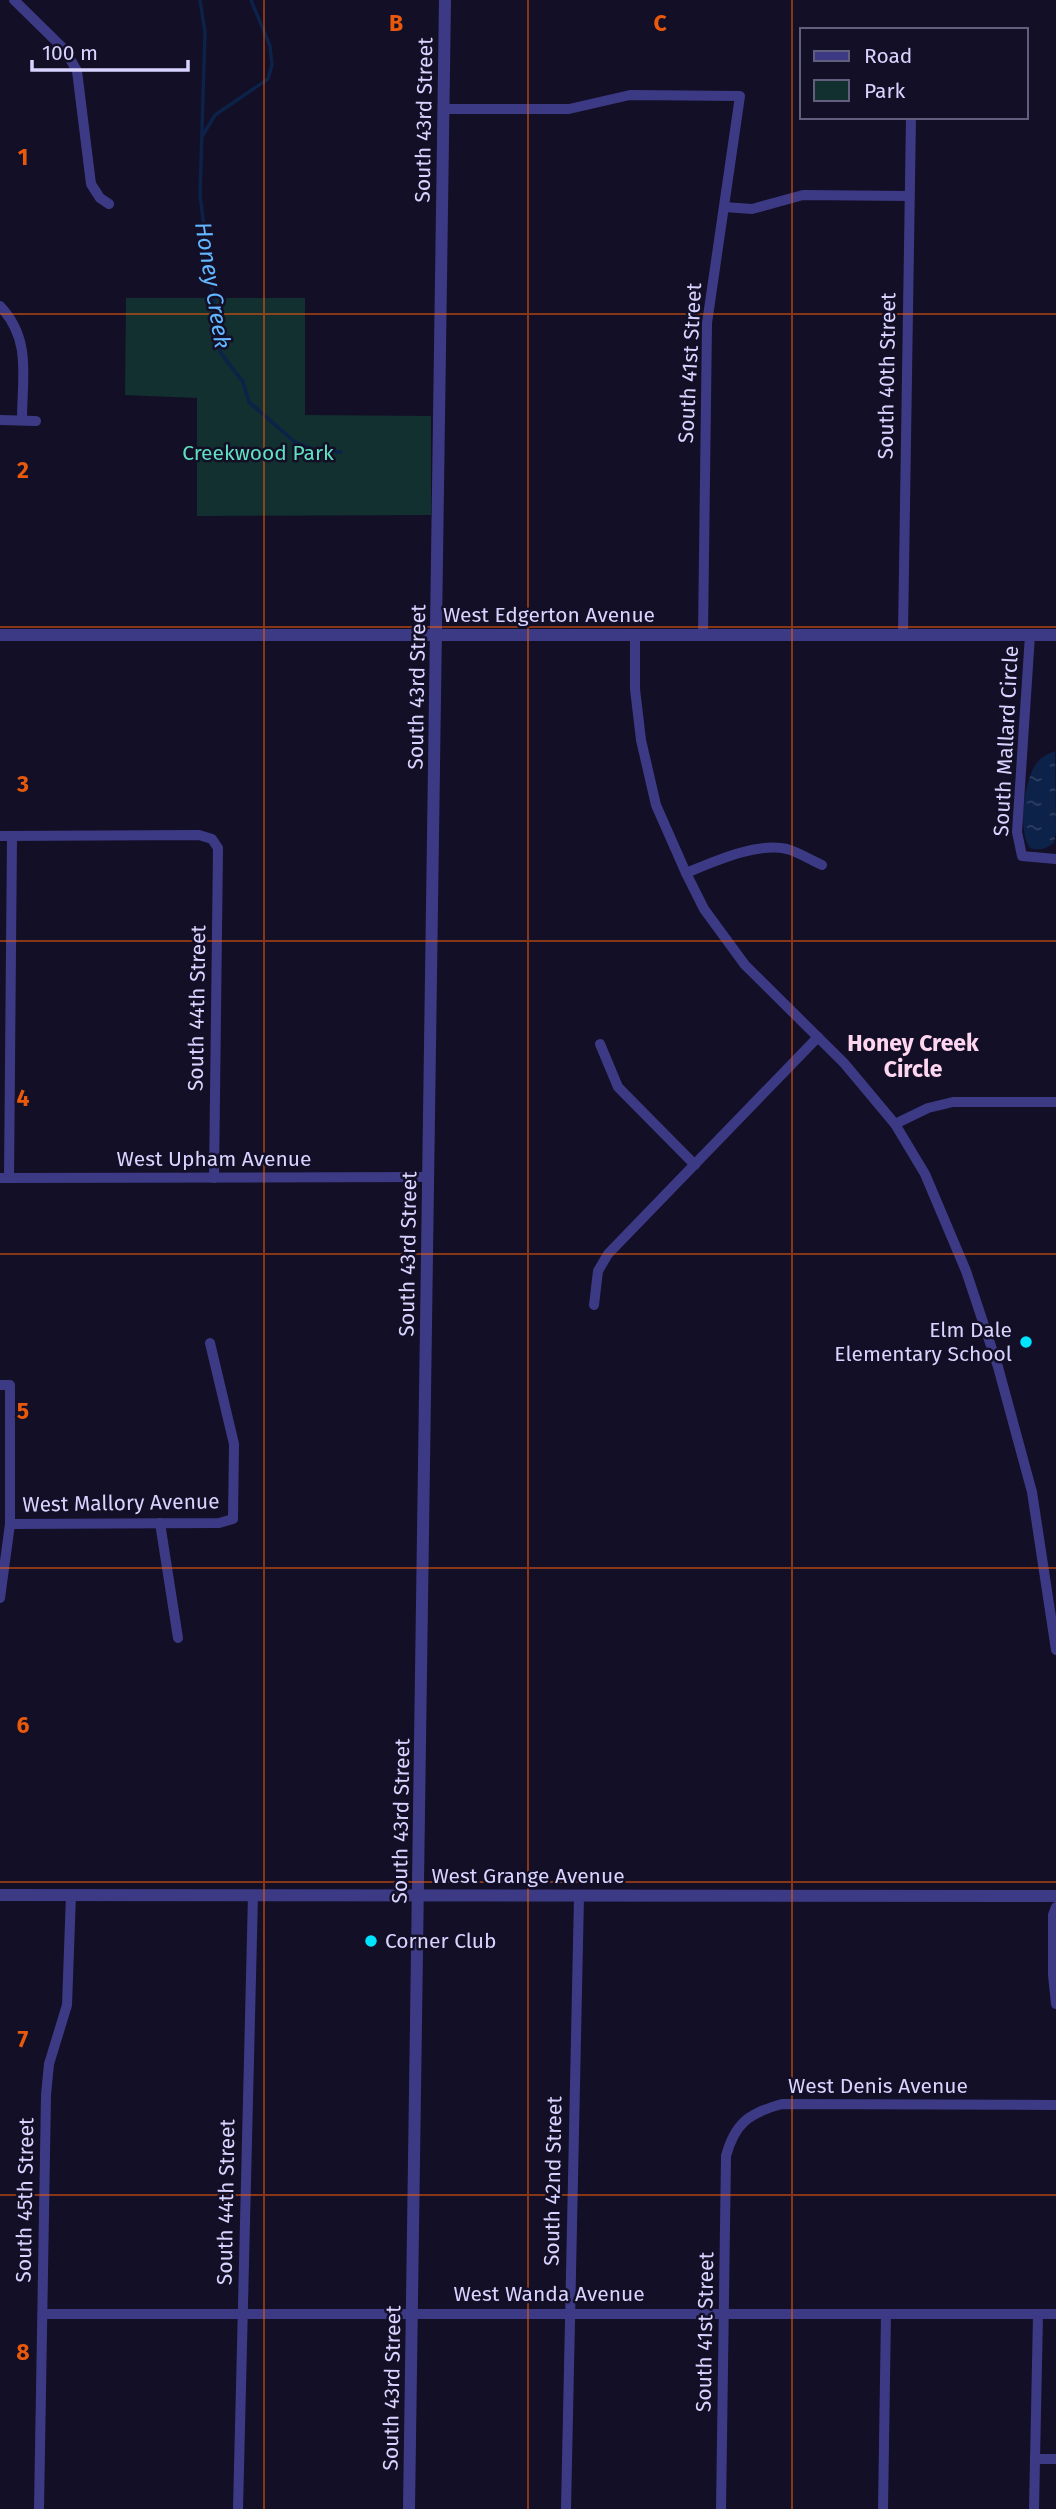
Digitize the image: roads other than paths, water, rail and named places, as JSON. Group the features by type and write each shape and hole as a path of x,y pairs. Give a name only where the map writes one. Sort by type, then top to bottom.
{"street":[{"path":"14,0 65,50 77,71 91,184 100,198 108,204"},
{"name":"South 43rd Street","path":"409,2509 445,0"},
{"name":"South 41st Street","path":"444,110 569,109 631,95 740,96 707,323 703,634"},
{"name":"South 40th Street","path":"904,634 911,119"},
{"path":"723,207 752,209 803,195 909,196"},
{"path":"0,306 16,325 23,346 22,421"},
{"path":"0,421 36,421"},
{"name":"West Edgerton Avenue","path":"0,635 1056,635"},
{"path":"635,635 635,689 641,740 656,805 704,909 745,965 818,1037 895,1124 925,1174 966,1271 998,1367 1032,1492 1056,1650"},
{"name":"South Mallard Circle","path":"1030,635 1017,832 1022,856 1056,859"},
{"name":"South 44th Street","path":"12,836 199,835 212,839 218,848 214,1178"},
{"path":"0,836 12,836 5,1178"},
{"path":"686,873 757,849 786,849 822,865"},
{"path":"594,1305 598,1271 608,1254 818,1037"},
{"path":"600,1044 618,1087 695,1165"},
{"path":"895,1124 928,1108 953,1102 1056,1102"},
{"name":"West Upham Avenue","path":"5,1178 428,1177"},
{"name":"West Mallory Avenue","path":"10,1524 219,1523 233,1519 234,1444 210,1343"},
{"path":"0,1598 10,1524 5,1385"},
{"path":"160,1523 178,1638"},
{"name":"West Grange Avenue","path":"0,1895 1056,1896"},
{"name":"South 45th Street","path":"39,2509 46,2095 48,2064 66,2005 71,1895"},
{"name":"South 44th Street","path":"238,2509 253,1895"},
{"name":"South 42nd Street","path":"566,2509 579,1896"},
{"path":"1056,1907 1053,1915 1056,2004"},
{"name":"West Denis Avenue","path":"726,2157 731,2139 740,2124 762,2109 782,2104 1056,2105"},
{"name":"South 41st Street","path":"721,2509 726,2157"},
{"name":"West Wanda Avenue","path":"43,2314 1056,2314"},
{"path":"883,2509 886,2314"},
{"path":"1034,2509 1038,2315"},
{"path":"1035,2459 1056,2459"}],"water":[{"path":"1055,751 1056,832 1054,843 1039,850 1029,847 1026,839 1024,805 1028,782 1036,764"}],"waterway":[{"name":"Honey Creek","path":"200,0 205,32 200,195 220,352 243,382 249,402 296,443 315,450 341,452"},
{"name":"Honey Creek","path":"203,135 215,115 268,79 272,65 270,46 251,0"}],"place":[{"name":"Elm Dale Elementary School","path":"1026,1342"},
{"name":"Corner Club","path":"371,1941"}],"district":[{"name":"Honey Creek Circle","path":"913,1056"}],"park label":[{"name":"Creekwood Park","path":"258,453"}]}
